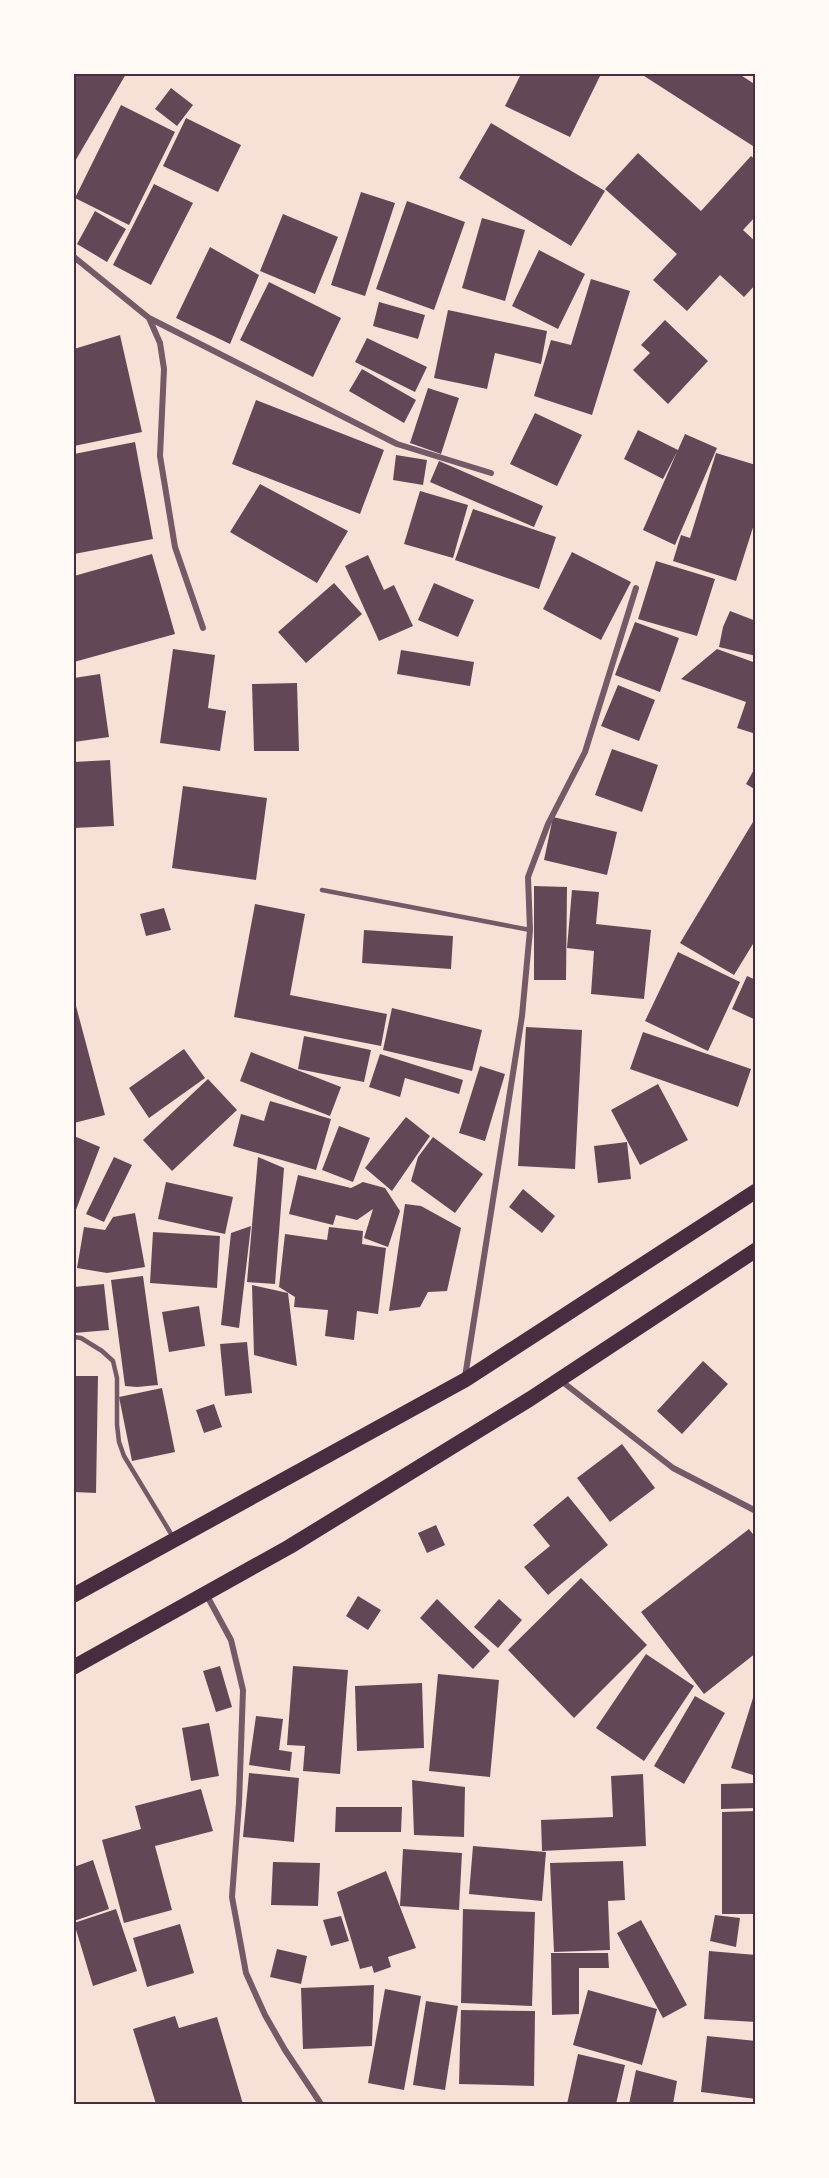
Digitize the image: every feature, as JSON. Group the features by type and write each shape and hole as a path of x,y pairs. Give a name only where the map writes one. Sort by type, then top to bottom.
{"main road":[{"path":"74,1595 465,1380 756,1191"},
{"path":"74,1667 289,1547 559,1380 756,1250"}],"street":[{"path":"74,257 149,318 397,444 491,473"},
{"path":"149,318 160,343 164,369 160,456 175,547 203,628"},
{"path":"465,1380 520,1027 530,930 528,877 548,824 585,752 636,588"},
{"path":"559,1380 673,1468 756,1511"},
{"path":"206,1593 231,1640 243,1690 239,1803 232,1897 246,1973 285,2050 321,2104"}],"lane":[{"path":"322,890 530,930"},
{"path":"74,1337 81,1338 113,1361 117,1378 118,1442 124,1456 174,1539"}],"building":[{"path":"74,74 126,74 74,163"},
{"path":"521,74 601,74 570,137 505,106"},
{"path":"641,74 739,74 756,85 756,148"},
{"path":"171,88 193,105 177,126 155,109"},
{"path":"121,105 175,132 129,225 75,198"},
{"path":"186,118 241,145 218,192 163,166"},
{"path":"491,123 605,191 571,246 459,178"},
{"path":"638,153 701,211 751,156 756,160 756,216 743,230 756,242 756,284 744,297 720,275 687,311 653,280 677,254 605,189"},
{"path":"154,184 193,203 151,285 113,265"},
{"path":"361,192 395,203 365,296 331,285"},
{"path":"407,201 465,222 434,310 376,289"},
{"path":"95,211 126,229 107,262 77,244"},
{"path":"283,214 338,237 315,294 260,271"},
{"path":"482,218 525,230 505,301 462,288"},
{"path":"210,247 259,275 230,344 176,318"},
{"path":"539,250 585,274 558,329 512,306"},
{"path":"591,279 630,291 592,415 534,396 551,340 571,345"},
{"path":"269,282 341,318 313,377 240,340"},
{"path":"379,302 425,315 418,339 373,326"},
{"path":"448,310 547,331 541,364 495,353 487,389 434,378"},
{"path":"665,320 708,361 668,404 633,370 650,353 641,345"},
{"path":"120,335 142,432 74,446 74,349"},
{"path":"367,338 427,367 415,392 355,362"},
{"path":"362,369 416,400 404,423 349,391"},
{"path":"428,388 459,398 441,454 410,443"},
{"path":"256,400 384,450 360,514 232,464"},
{"path":"535,413 582,435 557,486 510,464"},
{"path":"638,430 678,450 685,434 717,448 675,545 643,530 677,452 663,479 624,459"},
{"path":"135,442 153,539 74,554 74,454"},
{"path":"716,453 756,465 756,518 736,581 673,561 681,535 690,538"},
{"path":"396,455 427,460 423,485 393,480"},
{"path":"439,461 543,506 534,527 430,482"},
{"path":"260,484 348,531 317,583 230,532"},
{"path":"420,491 468,505 453,558 404,544"},
{"path":"473,509 556,537 539,589 455,560"},
{"path":"572,552 631,582 601,640 543,609"},
{"path":"152,554 175,634 74,662 74,576"},
{"path":"368,555 384,590 394,585 413,626 379,641 345,566"},
{"path":"656,561 715,579 697,636 638,619"},
{"path":"334,583 362,614 306,663 278,632"},
{"path":"434,583 474,600 458,637 418,620"},
{"path":"730,611 756,621 756,656 719,647 723,627"},
{"path":"635,622 679,638 660,692 615,675"},
{"path":"173,649 215,655 208,708 226,711 220,751 160,743"},
{"path":"717,649 756,663 756,734 737,728 746,702 681,679"},
{"path":"401,650 474,662 470,686 397,674"},
{"path":"100,674 109,737 74,742 74,678"},
{"path":"297,683 299,751 254,751 252,684"},
{"path":"618,685 655,700 639,741 601,726"},
{"path":"612,749 658,765 642,812 595,795"},
{"path":"110,760 114,826 74,828 74,762"},
{"path":"756,766 756,790 746,784"},
{"path":"183,786 267,798 256,880 172,868"},
{"path":"553,817 617,832 607,875 544,860"},
{"path":"756,817 756,939 734,975 680,943"},
{"path":"534,886 567,887 566,980 534,980"},
{"path":"572,890 599,892 596,924 651,930 644,999 591,994 594,951 567,948"},
{"path":"255,904 305,914 290,995 387,1014 381,1046 234,1017"},
{"path":"164,908 171,930 146,936 140,914"},
{"path":"364,930 453,936 451,969 362,963"},
{"path":"678,952 740,982 708,1051 645,1021"},
{"path":"747,976 756,980 756,1020 732,1009"},
{"path":"74,1006 76,1006 105,1115 74,1123"},
{"path":"392,1008 482,1030 472,1071 383,1050"},
{"path":"526,1027 582,1030 575,1169 518,1166"},
{"path":"643,1032 751,1069 738,1107 630,1069"},
{"path":"304,1036 371,1050 364,1082 298,1069"},
{"path":"184,1049 205,1078 149,1118 129,1088"},
{"path":"251,1052 341,1087 330,1116 240,1081"},
{"path":"380,1054 463,1080 459,1094 405,1078 400,1097 369,1087"},
{"path":"480,1066 505,1074 485,1141 459,1133"},
{"path":"208,1079 237,1110 172,1171 143,1140"},
{"path":"658,1084 688,1140 640,1165 611,1110"},
{"path":"270,1101 331,1119 316,1170 233,1146 241,1114 264,1121"},
{"path":"406,1117 430,1136 392,1191 365,1168"},
{"path":"339,1126 370,1138 353,1182 322,1170"},
{"path":"74,1136 100,1147 74,1215"},
{"path":"433,1137 483,1174 455,1213 411,1181 418,1157"},
{"path":"627,1142 631,1179 598,1183 594,1146"},
{"path":"114,1157 132,1165 104,1222 86,1214"},
{"path":"258,1157 284,1168 275,1284 247,1282"},
{"path":"298,1175 351,1188 363,1182 385,1188 400,1211 388,1247 364,1238 373,1209 357,1220 336,1215 333,1225 289,1214"},
{"path":"166,1182 233,1197 225,1234 158,1219"},
{"path":"523,1189 555,1216 542,1233 509,1207"},
{"path":"405,1204 421,1206 461,1228 447,1291 428,1292 420,1307 389,1311"},
{"path":"135,1213 145,1267 107,1273 77,1268 84,1227 105,1230 113,1217"},
{"path":"251,1226 239,1328 221,1325 231,1233"},
{"path":"329,1227 363,1231 362,1244 386,1248 378,1314 357,1311 354,1340 325,1336 328,1310 294,1307 295,1297 279,1287 285,1234 327,1240"},
{"path":"153,1232 220,1236 217,1288 150,1283"},
{"path":"143,1276 158,1385 125,1386 111,1280"},
{"path":"104,1284 109,1330 74,1333 74,1287"},
{"path":"252,1285 288,1293 297,1366 254,1355"},
{"path":"199,1306 205,1346 169,1352 162,1312"},
{"path":"247,1342 252,1393 225,1396 220,1344"},
{"path":"703,1361 728,1384 682,1434 657,1411"},
{"path":"74,1376 98,1376 96,1493 74,1492"},
{"path":"162,1388 175,1452 132,1461 119,1397"},
{"path":"214,1404 222,1427 204,1433 196,1410"},
{"path":"622,1444 655,1488 610,1522 577,1478"},
{"path":"568,1496 608,1545 548,1595 524,1567 550,1546 533,1525"},
{"path":"436,1525 445,1545 427,1553 418,1533"},
{"path":"749,1529 756,1538 756,1653 704,1694 641,1612"},
{"path":"581,1578 647,1645 574,1718 508,1650"},
{"path":"358,1596 381,1610 368,1630 346,1616"},
{"path":"437,1599 490,1651 473,1669 420,1618"},
{"path":"499,1599 522,1620 498,1648 474,1627"},
{"path":"646,1654 694,1686 644,1761 596,1728"},
{"path":"220,1666 232,1707 216,1712 203,1671"},
{"path":"293,1666 348,1670 340,1774 303,1771 305,1746 287,1745"},
{"path":"438,1674 499,1680 490,1777 429,1771"},
{"path":"422,1683 424,1748 357,1751 355,1686"},
{"path":"695,1696 725,1713 684,1784 654,1766"},
{"path":"753,1698 756,1699 756,1776 731,1768"},
{"path":"256,1716 283,1719 279,1750 292,1752 290,1771 249,1765"},
{"path":"209,1723 219,1776 191,1781 182,1728"},
{"path":"249,1773 299,1778 294,1842 243,1837"},
{"path":"643,1774 646,1846 542,1851 541,1820 613,1817 611,1776"},
{"path":"412,1780 465,1787 464,1837 414,1835"},
{"path":"756,1783 756,1808 721,1809 721,1784"},
{"path":"201,1789 213,1831 155,1846 172,1910 124,1923 102,1840 141,1829 135,1806"},
{"path":"336,1807 402,1807 401,1832 335,1832"},
{"path":"756,1811 756,1914 722,1914 722,1812"},
{"path":"473,1846 546,1852 542,1901 469,1894"},
{"path":"403,1849 462,1853 459,1910 400,1906"},
{"path":"93,1860 109,1909 74,1921 74,1867"},
{"path":"623,1861 625,1900 608,1901 610,1950 554,1952 550,1863"},
{"path":"273,1862 320,1863 318,1906 271,1905"},
{"path":"386,1871 416,1948 388,1957 391,1967 374,1973 372,1966 360,1969 337,1892"},
{"path":"116,1909 137,1971 93,1986 74,1923"},
{"path":"463,1909 535,1912 532,2006 461,2003"},
{"path":"715,1915 740,1918 736,1947 710,1941"},
{"path":"341,1916 349,1941 331,1946 323,1920"},
{"path":"641,1920 687,2005 663,2018 617,1933"},
{"path":"180,1924 194,1973 147,1987 133,1938"},
{"path":"277,1949 307,1956 301,1984 270,1977"},
{"path":"709,1951 756,1955 756,2022 704,2019"},
{"path":"551,1953 608,1953 609,1968 579,1968 579,2014 552,2015"},
{"path":"374,1985 372,2046 303,2049 301,1988"},
{"path":"385,1989 421,1996 404,2090 368,2083"},
{"path":"588,1990 657,2009 642,2065 573,2045"},
{"path":"426,2001 458,2006 445,2090 413,2085"},
{"path":"461,2010 535,2011 534,2086 459,2084"},
{"path":"175,2016 179,2028 217,2017 243,2104 156,2104 133,2029"},
{"path":"707,2036 756,2041 756,2099 701,2092"},
{"path":"578,2054 625,2065 616,2104 567,2104"},
{"path":"636,2070 677,2081 673,2104 629,2104"}]}
